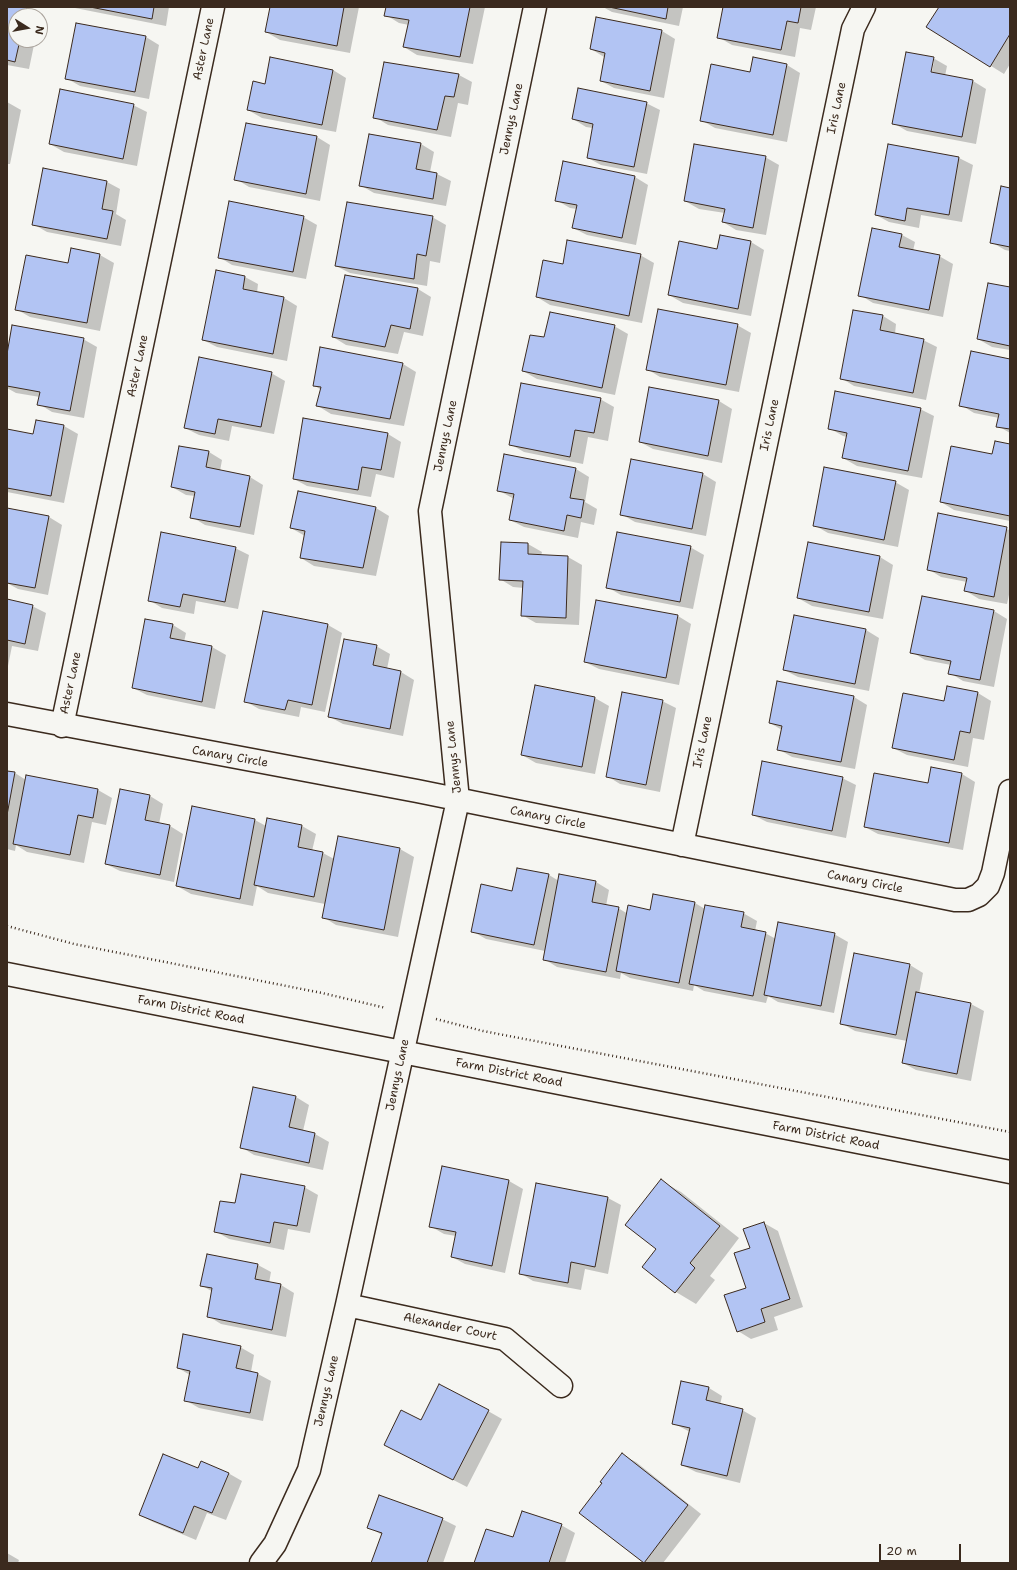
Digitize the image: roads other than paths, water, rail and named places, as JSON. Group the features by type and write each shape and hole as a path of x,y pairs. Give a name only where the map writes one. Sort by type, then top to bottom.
{"street":[{"name":"Aster Lane","path":"62,726 213,7"},
{"name":"Jennys Lane","path":"261,1563 275,1544 309,1470 347,1305 458,800 430,511 535,7"},
{"name":"Iris Lane","path":"682,845 853,29 864,7"},
{"name":"Canary Circle","path":"7,714 62,726 458,800 955,900 968,900 979,895 988,886 993,873 1010,791"},
{"name":"Farm District Road","path":"7,974 1010,1172"},
{"name":"Alexander Court","path":"347,1305 505,1339 561,1386"}]}
